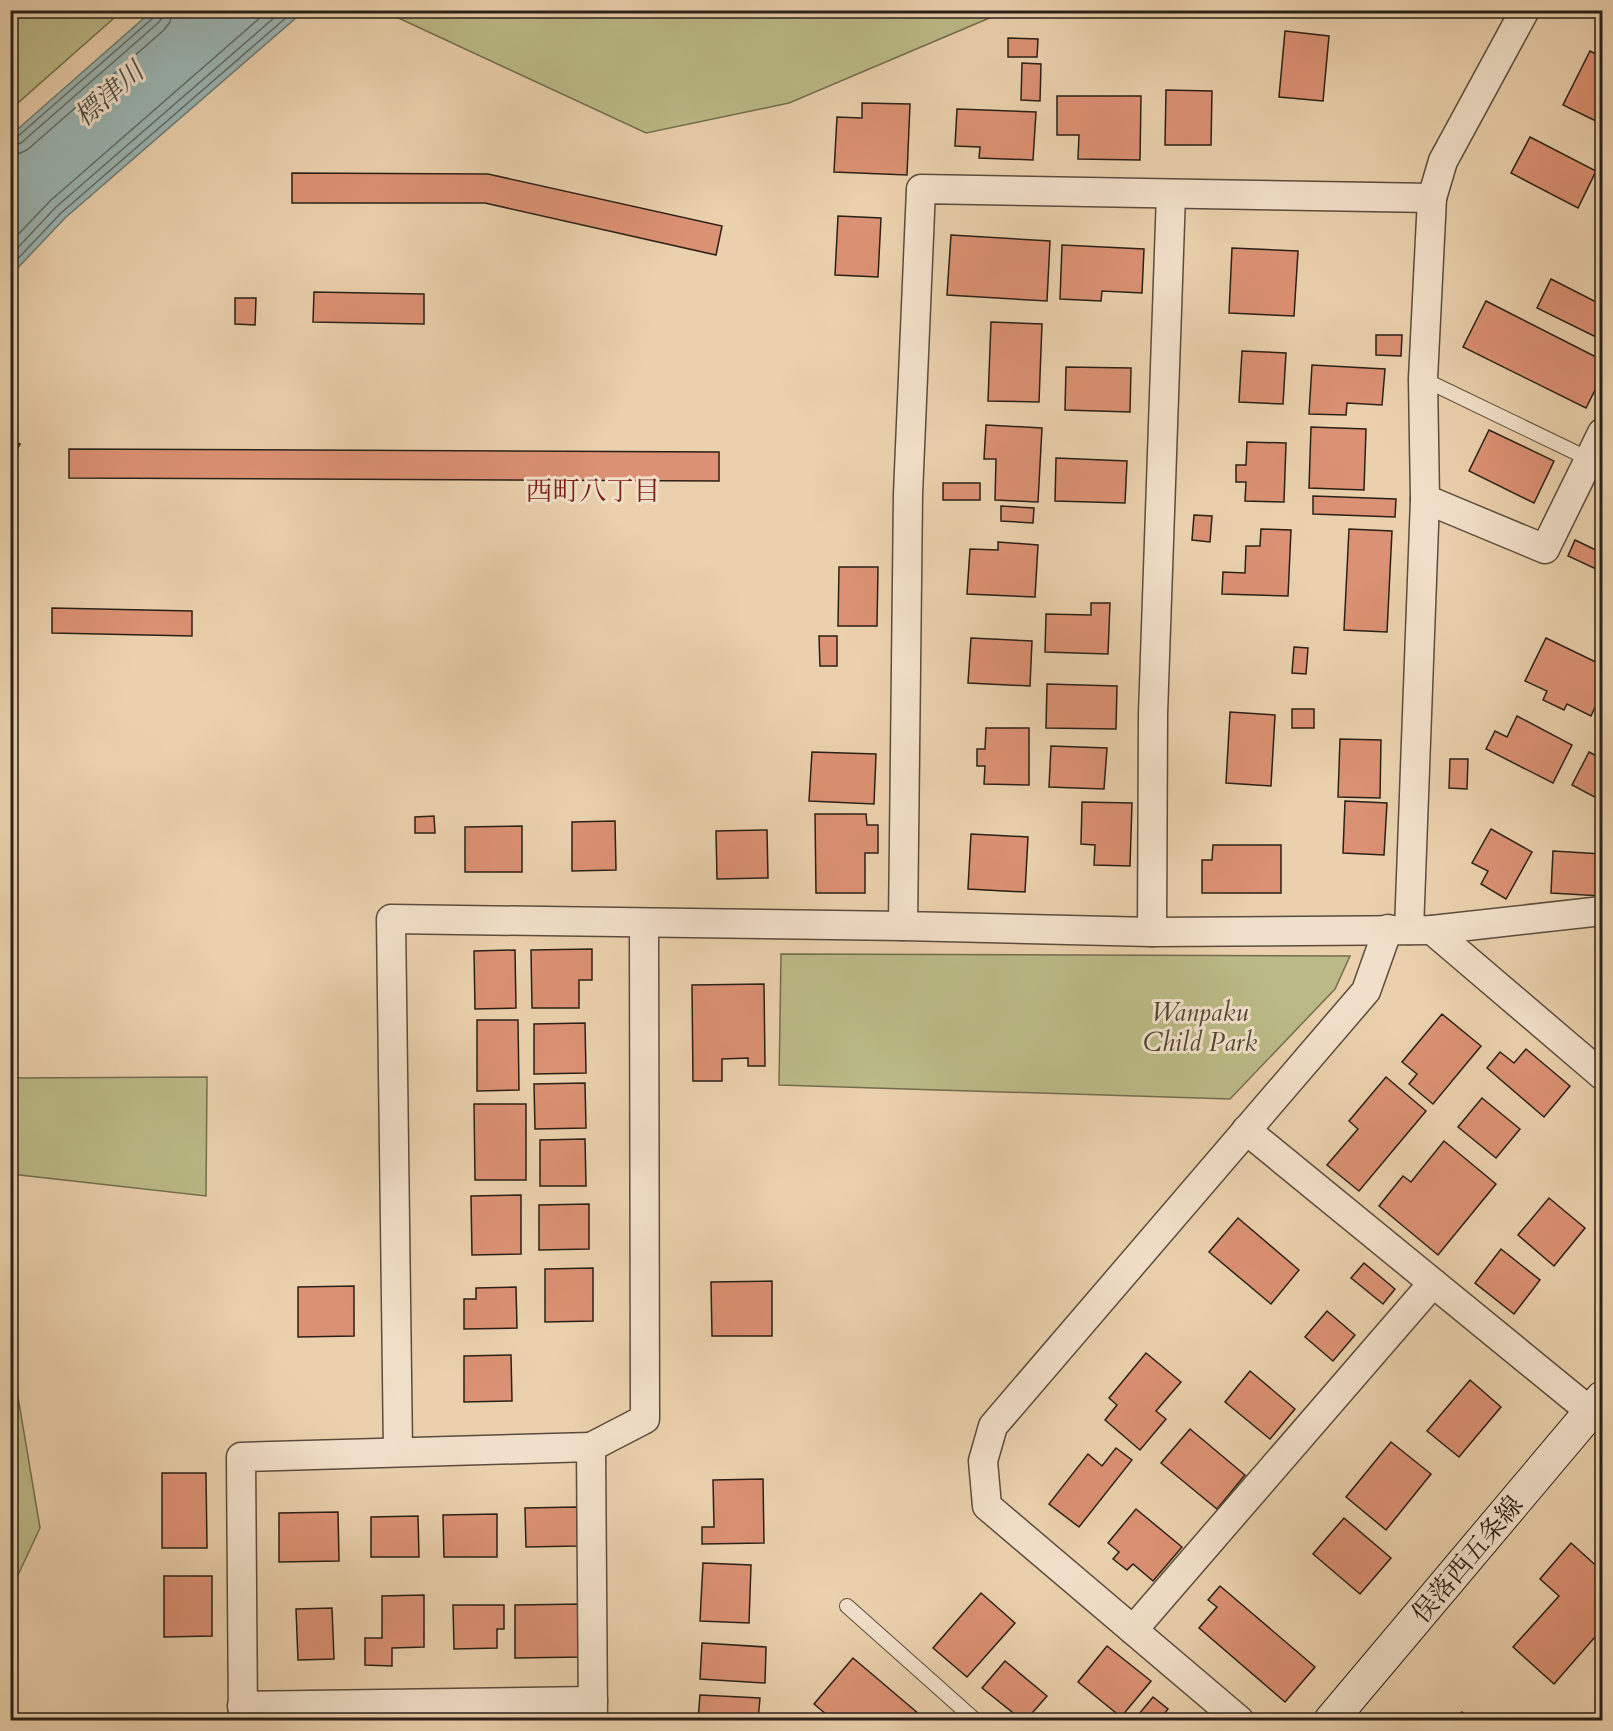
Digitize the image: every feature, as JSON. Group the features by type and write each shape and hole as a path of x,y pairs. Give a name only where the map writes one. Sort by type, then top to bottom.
{"main road":[{"name":"俣落西五条線","path":"1331,1720 1597,1405"}],"street":[{"path":"1239,1720 987,1506 983,1461 993,1426 1365,991 1410,930 1425,499 1423,379 1432,198 1443,160 1525,10"},
{"path":"903,926 908,494 921,189 1432,198"},
{"path":"1152,932 1154,702 1171,194"},
{"path":"1425,499 1545,549 1602,433"},
{"path":"398,1452 391,919 1152,932 1410,930 1602,911"},
{"path":"591,1447 593,1711 242,1713 241,1457 591,1447 645,1419 644,923"},
{"path":"1410,930 1602,1075"},
{"path":"1246,1130 1433,1283 1597,1405"},
{"path":"1132,1630 1433,1283"}],"lane":[{"path":"1423,379 1589,459"},
{"path":"847,1606 975,1720"}],"green space":[{"path":"11,10 121,10 122,11 11,109"},
{"path":"396,11 1006,11 789,103 646,133 392,15"},
{"name":"Wanpaku Child Park","path":"781,954 1350,956 1335,989 1230,1099 779,1085"},
{"path":"207,1077 206,1196 11,1174 11,1078"},
{"path":"11,1355 40,1528 10,1590"}],"water":[{"name":"標津川","path":"152,11 304,11 65,218 11,275 11,135"}],"building":[{"path":"1285,31 1329,36 1323,101 1279,97"},
{"path":"1008,38 1038,39 1037,57 1008,57"},
{"path":"1590,51 1602,57 1602,124 1563,105"},
{"path":"1022,63 1041,64 1040,101 1021,100"},
{"path":"1166,90 1212,91 1211,145 1165,145"},
{"path":"1057,96 1141,96 1140,160 1078,159 1079,135 1057,135"},
{"path":"862,103 910,104 907,175 834,172 837,117 862,118"},
{"path":"957,109 1036,112 1033,160 979,158 980,147 955,146"},
{"path":"1530,137 1596,171 1578,208 1511,173"},
{"path":"292,173 488,174 722,226 716,255 485,203 292,203"},
{"path":"838,216 881,218 878,277 835,275"},
{"path":"951,235 1050,241 1047,301 947,295"},
{"path":"1062,245 1144,249 1142,293 1102,291 1101,301 1060,299"},
{"path":"1232,248 1298,251 1294,316 1229,313"},
{"path":"1551,279 1602,305 1602,340 1537,308"},
{"path":"314,292 424,294 424,324 313,322"},
{"path":"235,298 256,298 255,325 235,324"},
{"path":"1486,301 1602,360 1602,376 1586,408 1463,347"},
{"path":"991,322 1042,324 1039,402 988,401"},
{"path":"1376,335 1402,335 1401,356 1376,355"},
{"path":"1242,351 1286,353 1283,404 1239,402"},
{"path":"1312,365 1385,369 1382,405 1347,403 1346,415 1309,414"},
{"path":"1066,367 1131,368 1130,412 1065,410"},
{"path":"986,425 1042,428 1038,502 995,500 996,459 984,459"},
{"path":"1311,427 1366,429 1364,490 1309,488"},
{"path":"1489,430 1554,461 1534,503 1469,471"},
{"path":"10,440 20,444 10,463"},
{"path":"1247,442 1286,443 1284,502 1245,501 1246,482 1236,482 1236,465 1246,465"},
{"path":"69,449 719,452 719,481 69,478"},
{"path":"1056,458 1127,461 1125,503 1055,501"},
{"path":"943,483 980,483 980,500 943,500"},
{"path":"1313,496 1396,499 1395,517 1313,514"},
{"path":"1001,506 1034,508 1033,523 1001,521"},
{"path":"1194,515 1212,516 1210,542 1192,540"},
{"path":"1261,529 1291,530 1288,596 1222,594 1223,572 1245,573 1246,546 1260,546"},
{"path":"1349,529 1392,531 1387,632 1344,630"},
{"path":"1575,540 1602,553 1596,569 1568,556"},
{"path":"998,542 1038,545 1035,597 967,594 970,549 998,550"},
{"path":"839,567 878,567 877,626 838,626"},
{"path":"1091,603 1110,603 1108,654 1045,652 1046,614 1091,615"},
{"path":"52,608 192,611 192,636 52,633"},
{"path":"819,636 837,636 837,666 820,666"},
{"path":"971,638 1032,641 1030,686 968,683"},
{"path":"1546,638 1602,665 1602,692 1591,716 1567,704 1564,710 1543,700 1547,691 1525,681"},
{"path":"1294,647 1308,648 1306,674 1292,673"},
{"path":"1047,684 1117,686 1116,729 1046,728"},
{"path":"1292,709 1314,709 1314,728 1292,728"},
{"path":"1230,712 1275,715 1271,786 1226,783"},
{"path":"1517,716 1572,745 1553,783 1486,749 1495,731 1507,737"},
{"path":"986,728 1029,728 1029,785 984,784 985,766 977,766 977,749 985,749"},
{"path":"1340,739 1381,740 1380,798 1338,797"},
{"path":"1051,746 1107,748 1104,789 1049,787"},
{"path":"812,752 876,754 874,804 809,801"},
{"path":"1589,752 1602,759 1602,801 1572,785"},
{"path":"1450,759 1468,759 1467,789 1449,788"},
{"path":"1345,801 1387,803 1384,855 1343,853"},
{"path":"1082,802 1132,803 1130,866 1094,865 1095,845 1081,844"},
{"path":"815,814 866,814 867,825 878,825 878,853 865,853 865,893 816,893"},
{"path":"434,816 435,833 415,833 415,817"},
{"path":"615,821 616,870 572,871 572,822"},
{"path":"522,826 522,872 465,872 465,827"},
{"path":"1491,829 1532,852 1506,899 1481,884 1488,871 1472,863"},
{"path":"767,830 768,878 717,879 716,831"},
{"path":"971,834 1028,837 1025,892 968,889"},
{"path":"1213,845 1281,845 1281,893 1202,893 1202,860 1212,860"},
{"path":"1553,851 1602,854 1602,896 1551,893"},
{"path":"592,949 592,980 579,980 579,1008 532,1008 531,950"},
{"path":"515,950 516,1008 475,1009 474,951"},
{"path":"764,984 765,1066 748,1066 748,1058 722,1059 722,1081 693,1081 692,985"},
{"path":"1442,1014 1481,1046 1433,1104 1409,1084 1417,1074 1402,1062"},
{"path":"477,1020 518,1020 519,1090 477,1091"},
{"path":"585,1023 586,1073 534,1074 534,1024"},
{"path":"1526,1049 1570,1086 1544,1117 1487,1068 1500,1052 1514,1063"},
{"path":"1386,1077 1426,1111 1359,1191 1327,1165 1358,1129 1349,1121"},
{"path":"585,1083 586,1128 535,1129 534,1084"},
{"path":"1482,1098 1520,1129 1496,1158 1458,1127"},
{"path":"474,1104 526,1104 526,1180 475,1180"},
{"path":"585,1139 586,1186 540,1186 540,1140"},
{"path":"1444,1141 1496,1184 1438,1255 1379,1206 1403,1176 1411,1182"},
{"path":"521,1195 521,1254 472,1255 471,1196"},
{"path":"1549,1198 1585,1228 1554,1266 1518,1235"},
{"path":"589,1204 589,1249 539,1250 539,1205"},
{"path":"1238,1218 1299,1270 1271,1304 1209,1252"},
{"path":"1501,1249 1540,1280 1514,1314 1475,1283"},
{"path":"1364,1263 1395,1289 1383,1304 1351,1278"},
{"path":"593,1268 593,1321 545,1322 545,1269"},
{"path":"772,1281 772,1336 712,1336 711,1282"},
{"path":"354,1286 354,1336 298,1337 298,1287"},
{"path":"516,1287 517,1328 464,1329 464,1299 476,1299 476,1288"},
{"path":"1327,1311 1355,1335 1333,1361 1305,1337"},
{"path":"1146,1353 1181,1382 1156,1411 1166,1419 1140,1450 1105,1420 1117,1405 1109,1398"},
{"path":"511,1355 512,1401 464,1402 464,1356"},
{"path":"1250,1371 1295,1409 1270,1439 1225,1402"},
{"path":"1470,1380 1501,1407 1459,1457 1427,1431"},
{"path":"1190,1429 1245,1475 1217,1509 1161,1463"},
{"path":"1391,1442 1431,1474 1386,1530 1346,1497"},
{"path":"1116,1448 1132,1460 1079,1527 1049,1504 1088,1454 1102,1466"},
{"path":"162,1473 206,1473 207,1548 162,1548"},
{"path":"763,1479 764,1543 702,1544 702,1527 714,1527 713,1480"},
{"path":"577,1507 578,1546 526,1547 525,1508"},
{"path":"1136,1509 1182,1547 1153,1581 1133,1564 1127,1570 1113,1559 1119,1552 1108,1543"},
{"path":"338,1512 339,1561 279,1562 279,1513"},
{"path":"497,1514 497,1557 444,1557 443,1515"},
{"path":"418,1516 419,1557 371,1557 371,1517"},
{"path":"1344,1518 1391,1558 1360,1594 1313,1554"},
{"path":"1571,1543 1602,1571 1602,1629 1554,1684 1513,1647 1559,1596 1540,1579"},
{"path":"703,1563 751,1565 749,1623 700,1621"},
{"path":"164,1576 212,1576 212,1636 164,1637"},
{"path":"1220,1586 1315,1667 1285,1702 1199,1628 1217,1607 1208,1600"},
{"path":"981,1593 1015,1623 967,1677 933,1648"},
{"path":"424,1595 424,1647 392,1648 392,1666 365,1665 365,1638 382,1638 382,1596"},
{"path":"582,1604 583,1657 515,1658 515,1605"},
{"path":"453,1605 504,1605 504,1629 497,1629 497,1648 454,1649"},
{"path":"332,1608 334,1659 298,1660 296,1609"},
{"path":"702,1643 766,1647 765,1683 700,1679"},
{"path":"1107,1646 1151,1681 1121,1717 1078,1682"},
{"path":"853,1658 926,1720 833,1720 814,1704"},
{"path":"1005,1661 1047,1696 1026,1720 1022,1720 982,1688"},
{"path":"700,1695 760,1698 758,1720 698,1720"},
{"path":"1153,1697 1168,1709 1160,1720 1134,1720"},
{"path":"1462,1712 1471,1720 1455,1720"}],"district":[{"name":"西町八丁目","path":"593,491"}]}
